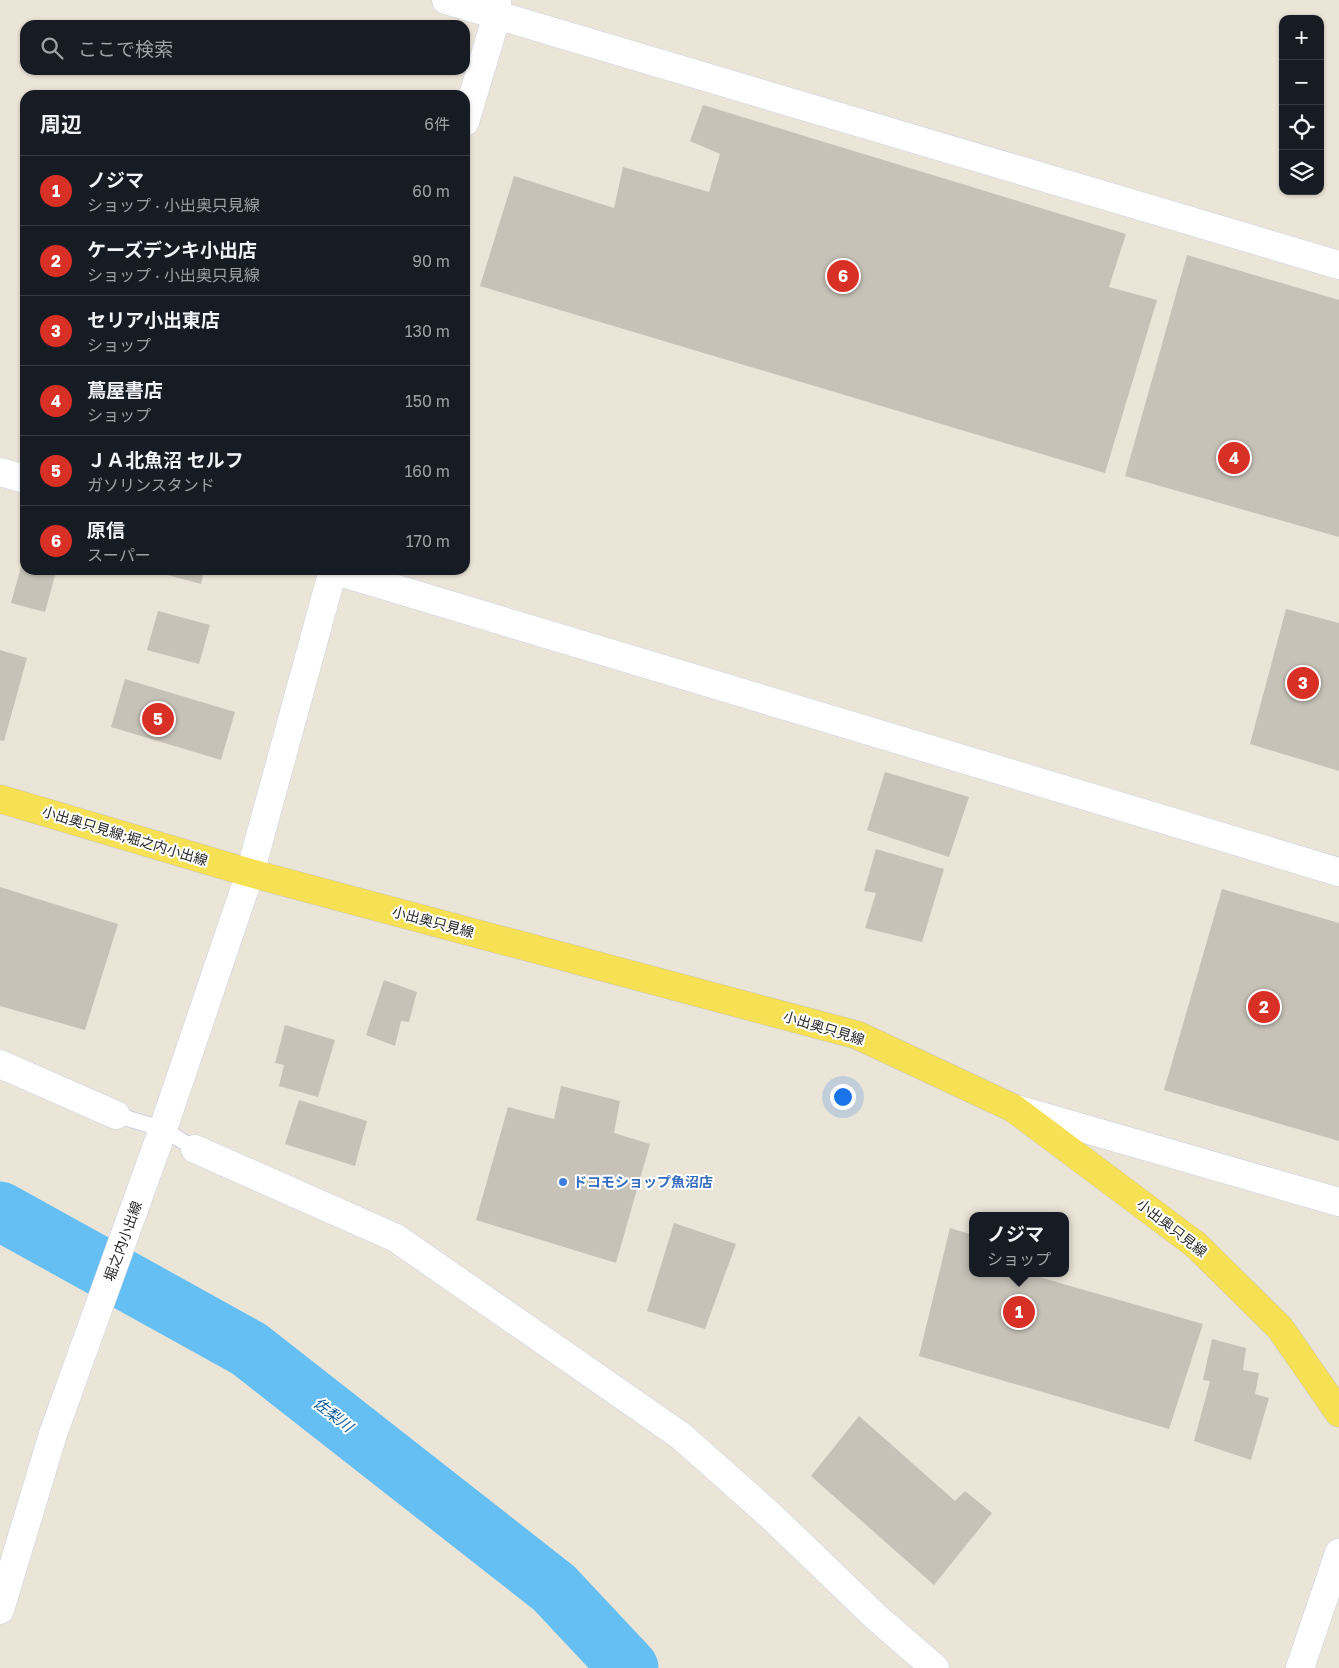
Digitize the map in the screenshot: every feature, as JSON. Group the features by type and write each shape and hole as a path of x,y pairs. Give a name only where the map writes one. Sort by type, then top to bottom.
{"main road":[{"name":"小出奥只見線;堀之内小出線","path":"0,798 250,872"},
{"name":"小出奥只見線","path":"250,872 857,1035 1013,1108 1196,1245 1280,1328 1339,1413"}],"street":[{"path":"446,0 497,8 1339,265"},
{"path":"470,104 497,8"},
{"path":"0,472 20,478"},
{"name":"堀之内小出線","path":"2,1592 53,1434 159,1140 250,872 332,575"},
{"path":"350,575 1339,872"},
{"path":"0,1064 116,1115"},
{"path":"1013,1108 1339,1202"},
{"path":"196,1149 396,1238 681,1436 771,1516 876,1617 935,1668"},
{"path":"1300,1668 1339,1553"}],"lane":[{"path":"116,1115 159,1140 196,1149"}],"building":[{"path":"703,105 1126,234 1109,287 1157,300 1105,473 480,286 514,176 614,208 623,167 709,192 720,154 690,141"},
{"path":"1187,255 1339,300 1339,537 1125,476"},
{"path":"20,570 20,575 55,575 45,612 11,603"},
{"path":"168,575 203,575 201,584"},
{"path":"1286,609 1339,623 1339,771 1250,744"},
{"path":"158,611 210,625 199,664 147,650"},
{"path":"0,650 27,658 4,741 0,740"},
{"path":"125,679 235,712 221,760 111,727"},
{"path":"885,772 969,797 949,857 867,830"},
{"path":"876,849 944,869 922,942 865,928 876,893 864,891"},
{"path":"0,887 118,924 85,1030 0,1006"},
{"path":"1222,889 1339,923 1339,1141 1164,1090"},
{"path":"384,980 417,992 409,1022 401,1021 395,1046 366,1035"},
{"path":"285,1025 335,1040 318,1097 279,1086 284,1065 275,1063"},
{"name":"ドコモショップ魚沼店","path":"561,1086 620,1101 614,1133 650,1144 616,1263 476,1220 508,1107 554,1119"},
{"path":"299,1100 367,1121 355,1166 285,1144"},
{"path":"674,1223 736,1244 705,1329 647,1311"},
{"path":"950,1228 969,1234 969,1277 1039,1277 1203,1324 1169,1429 919,1356"},
{"path":"1212,1339 1246,1348 1243,1370 1259,1373 1255,1394 1269,1398 1251,1460 1194,1441 1210,1381 1203,1380"},
{"path":"859,1416 955,1501 965,1491 992,1513 934,1585 811,1476"}],"waterway":[{"name":"佐梨川","path":"0,1211 249,1349 554,1588 629,1668"}],"place":[{"name":"原信","path":"843,276"},
{"name":"蔦屋書店","path":"1234,458"},
{"name":"セリア小出東店","path":"1303,683"},
{"name":"ＪＡ北魚沼 セルフ","path":"158,719"},
{"name":"ケーズデンキ小出店","path":"1264,1007"},
{"name":"ドコモショップ魚沼店","path":"563,1182"},
{"name":"ノジマ","path":"1019,1312"}]}
